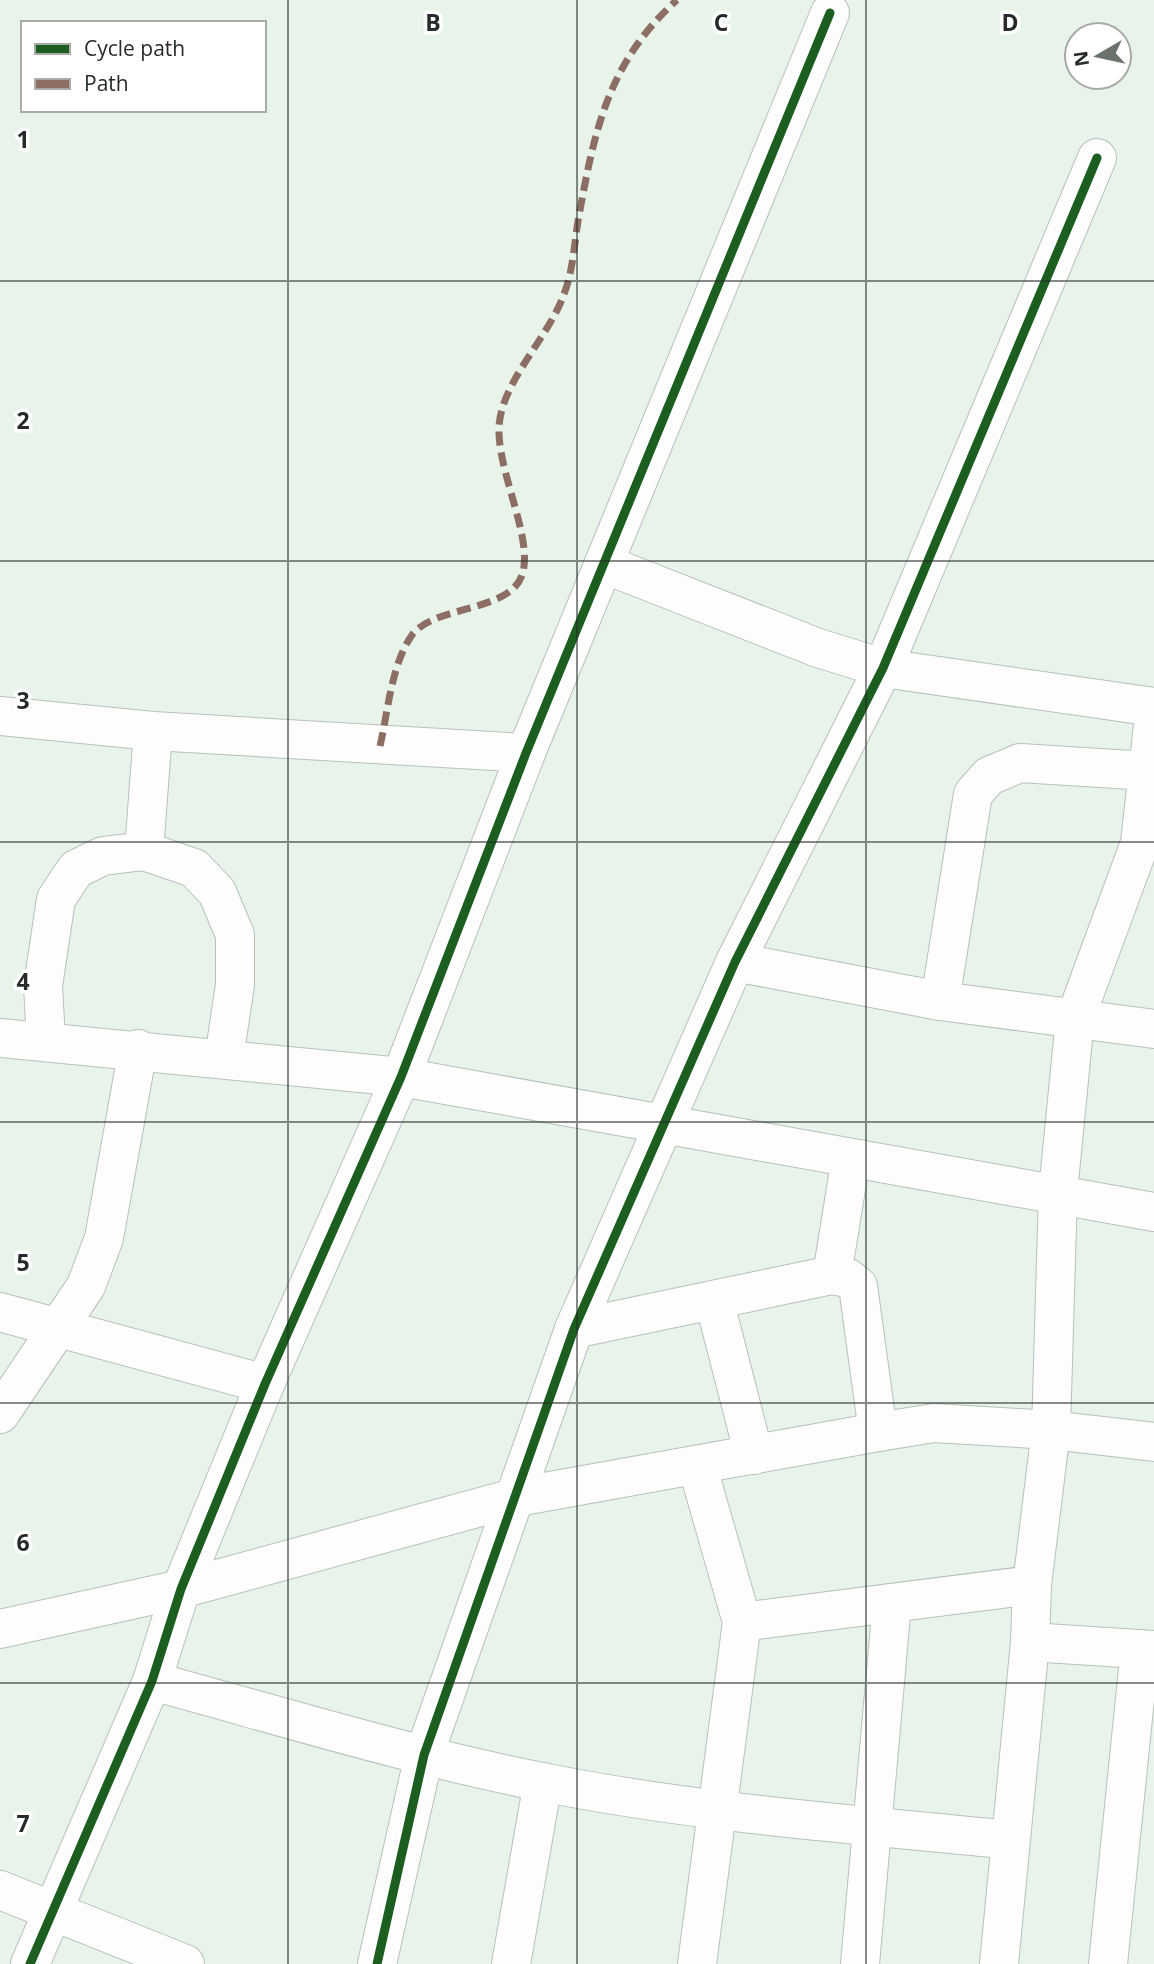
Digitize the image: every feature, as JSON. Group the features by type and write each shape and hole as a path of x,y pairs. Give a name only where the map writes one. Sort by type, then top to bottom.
{"street":[{"path":"30,1964 152,1681 181,1589 265,1384 401,1077 526,753 830,13"},
{"path":"377,1964 424,1755 574,1329 735,962 883,668 1097,158"},
{"path":"604,564 818,648 883,668 1154,707"},
{"path":"0,716 153,731 526,753"},
{"path":"999,1964 1030,1642 1032,1585 1051,1430 1058,1192 1074,1018 1147,844 1148,771 1154,716"},
{"path":"144,851 153,731"},
{"path":"940,1001 973,793 989,776 1020,764 1148,771"},
{"path":"46,1040 43,986 56,899 76,869 103,856 144,851 194,868 217,892 235,935 235,985 224,1058"},
{"path":"735,962 940,1001 1154,1029"},
{"path":"0,1038 46,1040 401,1077 851,1158 1058,1192 1154,1212"},
{"path":"0,1415 86,1286 104,1238 138,1049"},
{"path":"832,1275 851,1158"},
{"path":"574,1329 832,1275 848,1278 858,1286 878,1432"},
{"path":"714,1300 754,1455"},
{"path":"0,1312 265,1384"},
{"path":"0,1629 181,1589 517,1497 878,1432 934,1423 1051,1430 1154,1443"},
{"path":"697,1465 742,1622 697,1964"},
{"path":"742,1622 1032,1585"},
{"path":"860,1964 875,1826 892,1603"},
{"path":"1030,1642 1147,1650 1108,1964"},
{"path":"152,1681 424,1755 542,1782 718,1810 1010,1840"},
{"path":"511,1964 542,1782"},
{"path":"0,1890 185,1964"}],"marked path":[{"path":"380,746 399,660 412,635 423,625 438,618 505,595 516,585 523,572 523,540 500,444 502,409 508,392 557,310 567,285 590,158 607,101 634,49 653,24 677,0"}],"cycle path":[{"path":"30,1964 152,1681 181,1589 265,1384 401,1077 526,753 830,13"},
{"path":"377,1964 424,1755 574,1329 735,962 883,668 1097,158"}]}
